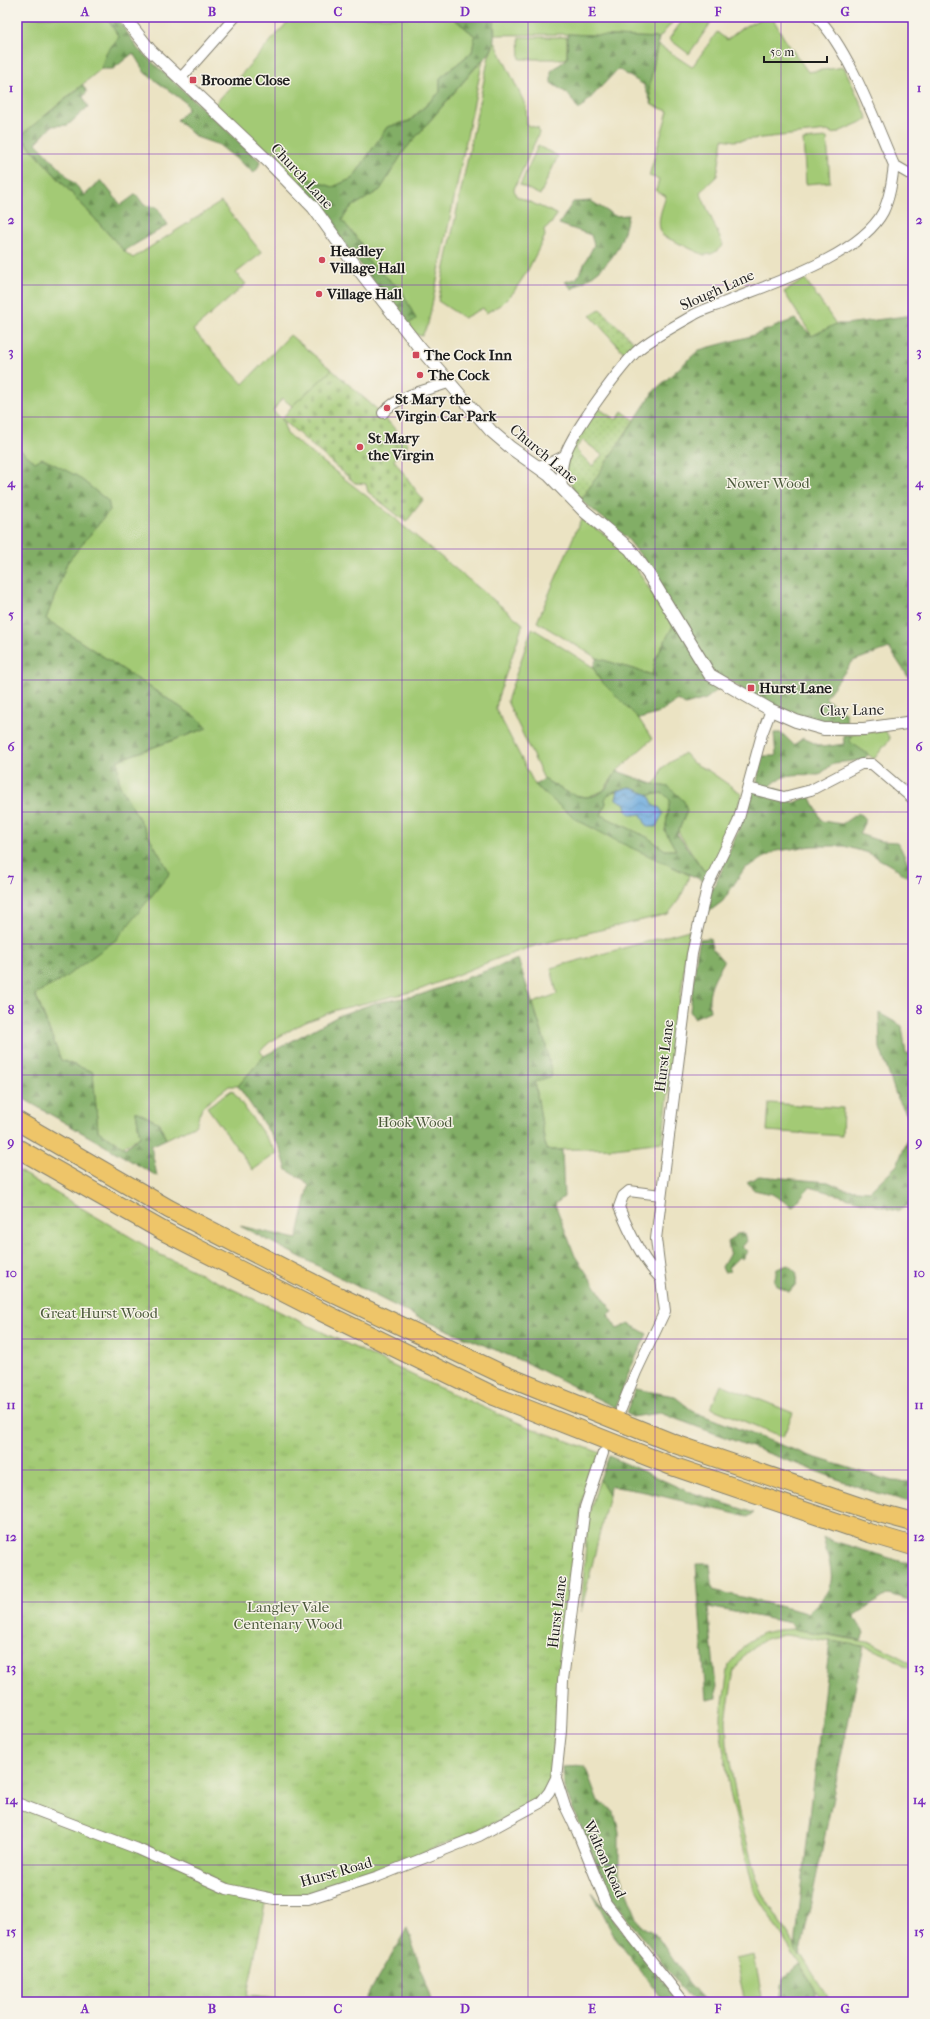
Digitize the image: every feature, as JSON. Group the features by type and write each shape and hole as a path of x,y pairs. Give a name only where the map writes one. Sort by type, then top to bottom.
{"highway":[{"path":"17,1121 169,1209 328,1291 502,1374 675,1444 872,1511 913,1522"},
{"path":"17,1148 163,1231 324,1313 494,1396 669,1465 869,1533 913,1546"}],"street":[{"name":"Church Lane","path":"124,17 150,50 270,163 313,207 352,261 448,383 491,431 511,448 549,475 584,511 630,549 649,575 710,675 771,710"},
{"path":"180,79 235,17"},
{"path":"817,17 840,48 853,73 894,165 910,175"},
{"name":"Slough Lane","path":"562,488 560,472 564,456 576,432 597,402 637,351 693,315 816,265 850,246 870,229 882,212 892,182 894,165"},
{"path":"892,182 910,175"},
{"path":"383,412 390,404 403,398 448,383"},
{"path":"537,466 550,463 564,456"},
{"name":"Clay Lane","path":"771,710 796,721 824,729 864,728 913,722"},
{"name":"Hurst Lane","path":"621,1409 636,1372 665,1311 656,1239 692,954 707,886 738,822 762,734 771,710"},
{"path":"748,788 784,797 811,790 861,764 872,764 913,799"},
{"path":"661,1195 629,1191 623,1196 619,1207 623,1219 651,1269 661,1280"},
{"name":"Hurst Lane","path":"556,1778 561,1731 563,1680 585,1507 603,1453"},
{"name":"Hurst Road","path":"17,1803 138,1849 226,1889 274,1898 308,1899 378,1876 496,1828 540,1803 550,1792 556,1778"},
{"name":"Walton Road","path":"556,1778 565,1806 606,1903 684,2002"},
{"path":"540,1803 554,1800 565,1806"}],"green space":[{"path":"17,17 106,17 119,37 106,53 101,69 17,139"},
{"path":"106,17 117,17 138,49 260,161 258,168 254,173 219,145 196,137 177,120 188,109 185,102 145,73 133,53 113,69 101,69 106,53 119,37"},
{"path":"292,17 452,17 475,36 472,52 440,78 440,92 409,121 387,127 353,178 333,187 305,178 300,184 215,104"},
{"path":"452,17 494,17 494,43 490,53 479,63 404,151 380,190 350,208 342,220 360,242 367,260 402,291 416,319 407,325 347,247 314,199 300,184 305,178 333,187 353,178 387,127 410,121 440,92 440,78 472,52 475,36"},
{"path":"494,17 677,17 659,38 568,34 495,35"},
{"path":"685,17 715,17 689,54 669,39"},
{"path":"765,17 772,17 784,38 808,72 844,67 868,119 834,134 827,131 734,141 723,139 717,176 700,192 723,245 715,252 704,255 663,236 661,231 659,221 666,196 656,191 659,179 649,176 668,111 652,105 649,88 657,44 692,67 717,32 727,40 742,28"},
{"path":"568,34 659,38 649,88 652,105 644,85 618,69 579,110 568,94 551,83 551,71 567,59"},
{"path":"519,37 567,37 567,59 520,59"},
{"path":"495,42 526,106 527,125 538,128 539,133 514,189 516,196 557,214 551,224 544,229 545,236 528,270 513,293 502,304 486,313 483,308 464,318 438,301 489,56"},
{"path":"483,59 428,324 422,336 417,335 407,325 402,291 367,260 360,242 342,220 350,208 380,190 404,151"},
{"path":"83,85 87,92 83,97 88,107 68,125 52,126 36,143 85,195 101,180 121,205 136,194 144,205 157,207 168,225 124,251 20,136"},
{"path":"827,138 830,182 806,184 803,140"},
{"path":"25,142 124,251 133,258 221,202 262,253 236,273 246,284 193,330 243,384 290,335 332,370 292,406 282,398 273,411 282,419 287,434 396,519 523,624 498,697 496,709 535,785 581,822 689,875 681,896 668,914 537,945 499,958 419,990 336,1010 301,1024 270,1042 260,1051 264,1056 238,1086 229,1086 202,1107 196,1125 166,1139 159,1123 136,1112 140,1137 123,1146 98,1131 93,1072 61,1060 35,993 60,981 170,873 119,784 118,760 207,728 200,720 46,619 67,563 110,510 108,501 77,476 35,463 17,447 17,148"},
{"path":"538,146 558,156 540,195 520,185"},
{"path":"591,201 615,216 628,215 625,229 621,241 610,260 594,274 572,289 565,282 577,278 594,245 591,235 559,224 573,202"},
{"path":"805,279 836,324 812,336 784,292"},
{"path":"600,309 638,346 628,357 590,315"},
{"name":"Nower Wood","path":"913,315 913,684 889,648 853,661 825,698 846,714 847,725 819,723 769,705 729,681 706,699 685,705 678,700 657,714 639,719 600,680 593,667 597,658 652,675 655,660 673,626 649,566 626,537 581,500 654,391 699,350 751,336 795,319 812,336 836,324"},
{"path":"332,370 379,411 408,444 394,460 423,500 406,522 368,492 366,484 355,483 282,419 292,406"},
{"path":"598,408 616,420 622,411 634,420 581,500 568,479 566,464 568,456 582,430","holes":["583,440 602,455 592,466 575,449"]},
{"path":"17,447 35,462 42,458 77,476 108,501 110,510 67,563 46,619 200,720 207,728 118,760 119,784 170,873 117,939 60,981 35,994 61,1060 93,1072 98,1131 125,1148 140,1137 136,1111 159,1123 166,1139 151,1146 157,1176 17,1095"},
{"path":"581,519 610,538 629,557 673,626 655,660 653,675 597,658 537,622"},
{"path":"532,628 593,667 600,680 639,719 652,739 617,771 603,791 587,797 570,794 544,779 507,701"},
{"path":"885,730 890,739 874,759 850,742 851,735"},
{"path":"774,733 782,733 794,745 803,738 823,747 844,744 843,735 851,735 850,742 868,754 864,760 834,763 819,775 787,776 781,778 770,787 783,791 793,803 810,796 822,821 842,824 858,813 866,819 859,834 880,841 897,842 913,869 913,872 908,877 868,853 844,846 812,846 776,851 744,869 723,901 706,914 709,895 721,872 743,818 747,800 757,784 761,756 776,756"},
{"path":"684,753 693,763 709,771 742,794 733,824 714,868 704,871 678,832 687,811 653,784 659,778 662,768"},
{"path":"617,771 653,784 669,787 684,801 687,811 677,834 704,871 714,868 706,882 621,843 575,819 535,785 544,779 572,794 587,797 594,796 604,790","holes":["629,787 649,795 663,793 670,800 665,831 676,850 665,850 647,837 601,815 606,803 605,799 612,792"]},
{"path":"618,791 616,799 626,804 632,815 641,814 647,827 660,808 654,806 649,795 663,793 670,800 665,831 676,850 665,850 647,837 601,815 606,803 605,799 612,792"},
{"path":"689,930 662,1142 614,1148 546,1150 535,1081 552,1076 545,1042 533,1003 557,994 551,968"},
{"path":"710,938 712,948 724,962 714,979 710,991 710,1011 694,1018 690,1011 697,953 700,939"},
{"name":"Hook Wood","path":"518,959 545,1042 552,1076 535,1082 546,1150 562,1150 564,1197 555,1204 575,1256 613,1312 608,1315 617,1329 629,1324 647,1334 630,1369 616,1408 529,1364 417,1317 240,1226 297,1239 309,1186 304,1180 287,1170 280,1148 238,1086 264,1056 340,1015 375,1003 420,995"},
{"path":"879,1013 902,1026 906,1054 913,1052 913,1126 896,1095 880,1048"},
{"path":"232,1090 277,1153 253,1170 207,1107"},
{"path":"769,1103 843,1108 842,1136 767,1131"},
{"path":"913,1126 913,1203 897,1211 809,1187 793,1207 772,1194 754,1190 747,1182 759,1176 828,1182 844,1189 870,1191 897,1165"},
{"name":"Langley Vale Centenary Wood","path":"17,1170 161,1255 431,1384 528,1427 601,1453 583,1496 564,1625 551,1781 540,1799 517,1813 369,1876 319,1892 282,1896 267,1895 247,1995 318,2002 17,2002"},
{"path":"744,1233 747,1241 742,1247 748,1251 742,1259 739,1257 728,1268 731,1271 724,1272 722,1267 730,1253 728,1242 737,1234"},
{"path":"788,1265 797,1273 796,1284 789,1292 776,1285 774,1282 777,1269"},
{"path":"721,1384 793,1413 783,1437 711,1408"},
{"path":"635,1389 674,1396 694,1412 813,1457 892,1481 913,1482 913,1503 864,1489 660,1413 632,1417 626,1413"},
{"path":"609,1456 687,1491 754,1513 748,1517 645,1492 610,1486 609,1494 600,1479"},
{"path":"600,1479 609,1494 581,1612 588,1516"},
{"path":"823,1538 913,1565 913,1601 888,1594 854,1616 864,1633 861,1640 794,1629 791,1623 708,1607 717,1698 706,1700 696,1564 710,1564 713,1590 807,1613 825,1595 831,1580 831,1571"},
{"path":"794,1629 873,1643 913,1664 913,1671 884,1654 864,1646 785,1635 768,1638 755,1646 744,1655 734,1670 726,1720 727,1744 739,1814 756,1877 765,1898 831,2002 823,2002 754,1891 730,1793 721,1735 721,1715 729,1664 748,1642 762,1633"},
{"path":"830,1641 864,1646 800,1956 795,1948"},
{"path":"585,1766 598,1801 614,1811 619,1833 619,1873 640,1925 655,1933 689,1983 706,2002 693,2002 609,1894 564,1788 563,1767"},
{"path":"592,1892 679,2002 665,2002 616,1939"},
{"path":"407,1928 432,2002 364,2002"},
{"path":"754,1955 762,1997 745,2001 735,1959"},
{"path":"799,1965 815,1989 815,2002 780,2002 783,1979"}],"water":[{"path":"629,787 649,795 654,806 660,808 663,814 656,827 647,827 641,814 632,815 627,812 626,804 616,799 618,791"}],"place":[{"name":"Broome Close","path":"193,80"},
{"name":"Headley Village Hall","path":"322,260"},
{"name":"Village Hall","path":"319,294"},
{"name":"The Cock Inn","path":"416,355"},
{"name":"The Cock","path":"420,375"},
{"name":"St Mary the Virgin Car Park","path":"387,408"},
{"name":"St Mary the Virgin","path":"360,447"},
{"name":"Hurst Lane","path":"751,688"}],"park label":[{"name":"Great Hurst Wood","path":"99,1313"}]}
